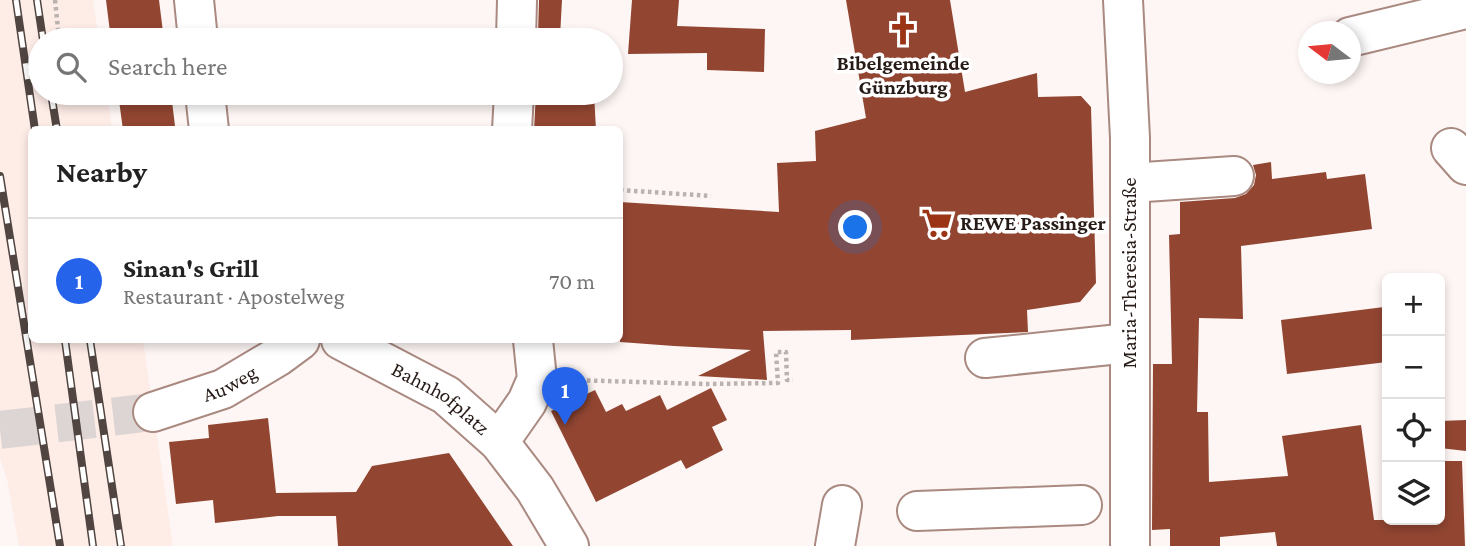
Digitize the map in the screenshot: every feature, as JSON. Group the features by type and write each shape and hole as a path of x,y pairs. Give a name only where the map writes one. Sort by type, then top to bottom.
{"street":[{"path":"194,0 197,28"},
{"path":"516,28 517,0"},
{"name":"Maria-Theresia-Straße","path":"1124,0 1142,137 1130,183 1130,546"},
{"path":"1361,34 1466,9"},
{"path":"206,105 209,126"},
{"path":"512,126 513,105"},
{"path":"1130,183 1234,176"},
{"name":"Auweg","path":"153,412 223,389 296,343"},
{"name":"Bahnhofplatz","path":"347,343 446,395 499,442 535,489 569,546"},
{"path":"499,442 527,402 537,379 533,343"},
{"path":"985,358 1129,343"},
{"path":"835,546 842,505"},
{"path":"917,511 1082,505"}],"path":[{"path":"54,0 58,28"},
{"path":"623,190 711,197"},
{"path":"537,379 705,384 778,383 776,352 786,352 787,380 793,380"}],"shaded area":[{"path":"0,0 93,0 97,28 28,28 28,105 109,105 112,126 28,126 28,343 143,343 173,546 19,546 7,479 0,458"}],"building":[{"path":"106,0 159,0 162,28 110,28"},
{"path":"539,0 562,0 560,28 538,28"},
{"path":"632,0 679,0 677,26 765,29 764,72 707,70 707,53 628,54"},
{"name":"REWE Passinger","path":"846,0 950,0 965,92 1037,73 1038,97 1081,96 1091,107 1096,283 1080,302 1027,310 1028,332 851,340 851,330 763,331 767,380 698,376 751,350 623,342 623,202 779,212 777,163 816,161 815,131 866,118"},
{"path":"120,105 172,105 175,126 122,126"},
{"path":"535,105 595,105 596,126 534,126"},
{"path":"1271,162 1272,179 1326,172 1327,179 1365,174 1372,229 1241,246 1243,319 1199,318 1197,412 1208,412 1209,482 1288,476 1282,436 1361,425 1374,520 1382,520 1382,525 1445,525 1445,461 1462,461 1465,546 1277,546 1275,532 1220,537 1220,546 1170,546 1170,529 1152,530 1153,364 1172,364 1169,235 1180,234 1180,202 1235,198 1246,194 1254,185 1256,175 1253,165"},
{"path":"1382,307 1382,363 1287,374 1281,320"},
{"path":"711,388 727,420 712,427 723,450 686,469 681,460 596,502 551,411 595,390 606,412 622,404 626,411 660,395 667,410"},
{"path":"268,418 276,493 356,492 372,466 449,453 513,546 338,546 336,516 278,516 215,523 213,500 176,504 169,442 209,438 208,425"},
{"path":"1466,420 1466,451 1445,449 1445,421"}],"tunnel":[{"path":"0,430 153,412"}],"railway":[{"path":"16,0 28,82"},
{"path":"37,0 41,28"},
{"path":"31,105 34,126"},
{"path":"53,105 56,126"},
{"path":"0,176 60,546"},
{"path":"65,343 93,546"},
{"path":"90,343 121,546"}],"place":[{"name":"Bibelgemeinde Günzburg","path":"903,30"},
{"name":"REWE Passinger","path":"937,223"},
{"name":"Sinan's Grill","path":"565,425"}]}
